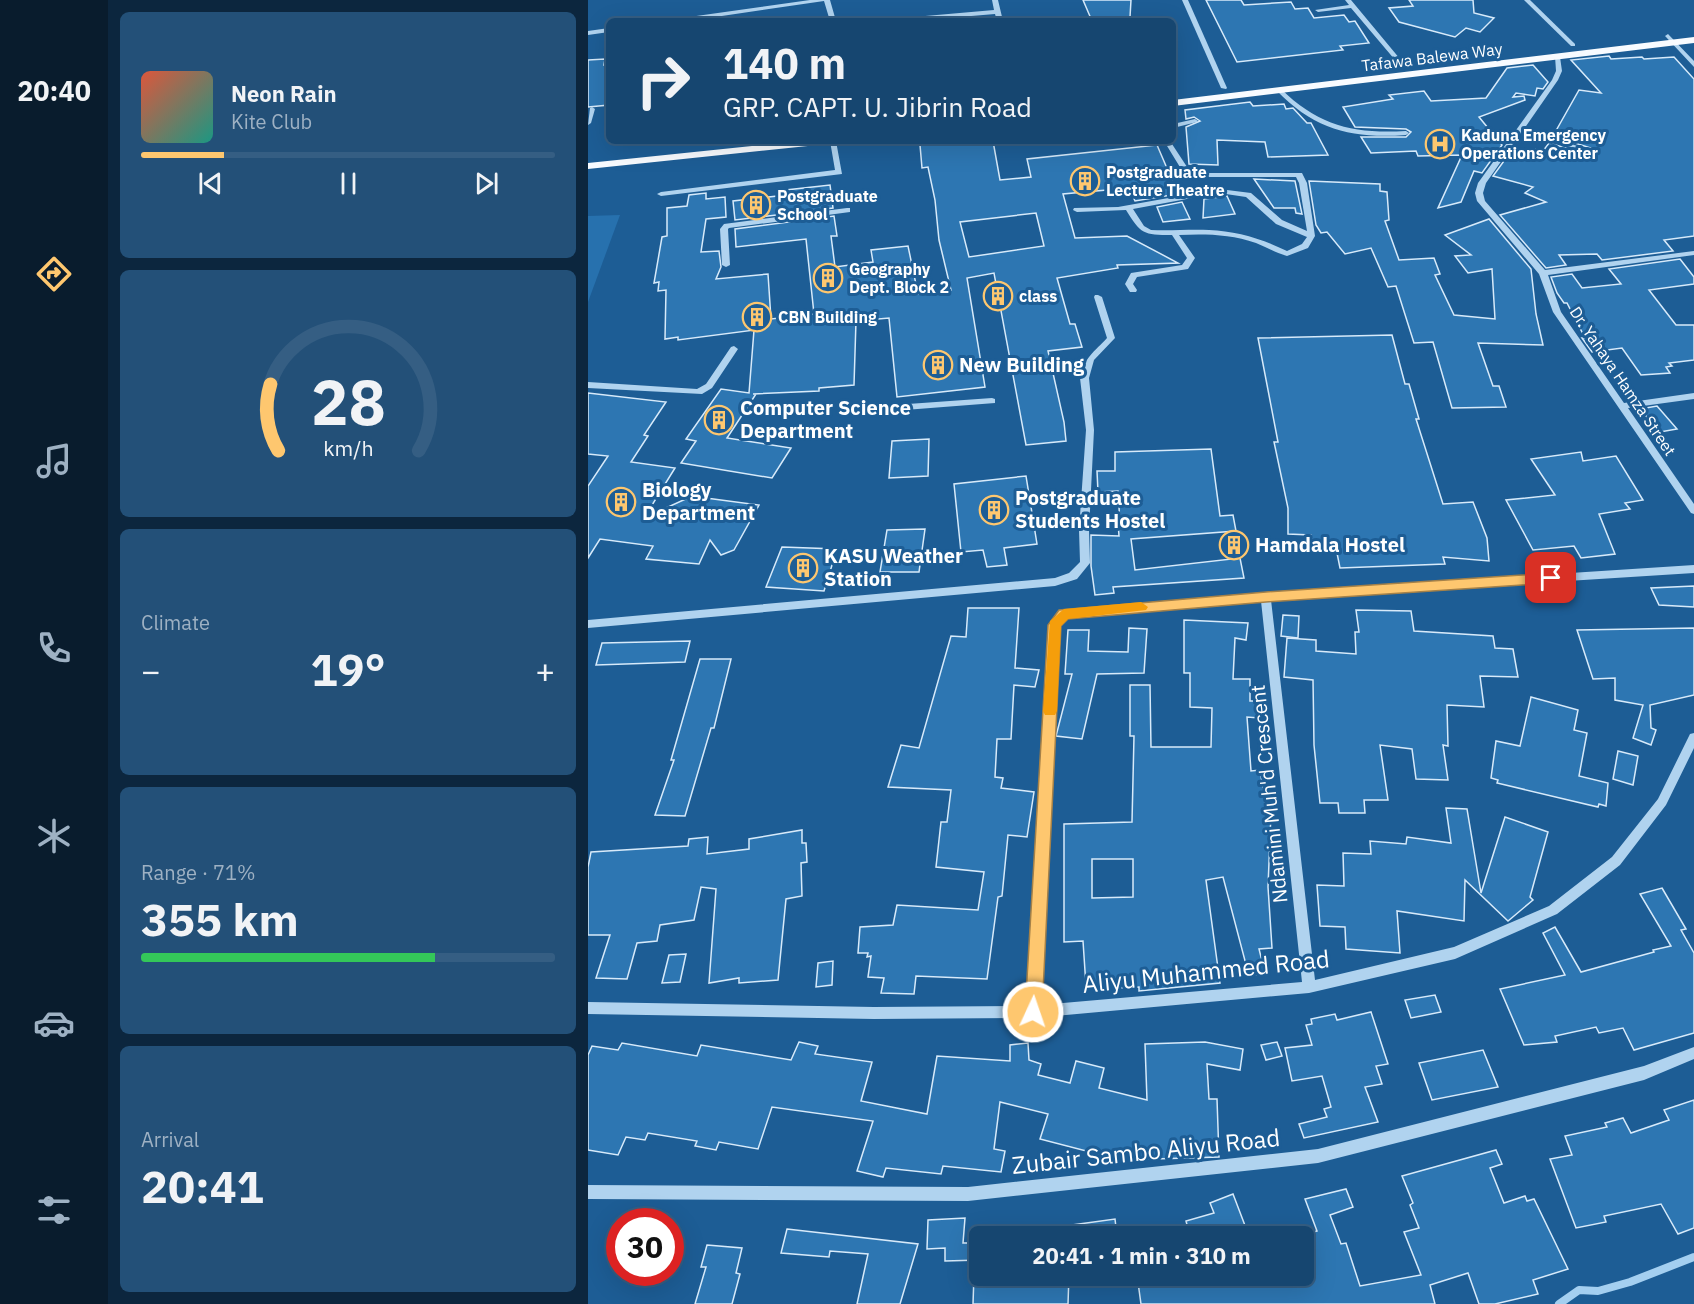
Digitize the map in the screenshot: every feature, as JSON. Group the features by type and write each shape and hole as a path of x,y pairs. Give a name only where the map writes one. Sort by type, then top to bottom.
{"main road":[{"name":"Tafawa Balewa Way","path":"1176,103 1557,57 1671,39 1694,33"},
{"name":"Tafawa Balewa Way","path":"1176,94 1573,45 1671,39 1694,40"},
{"path":"588,160 735,144"},
{"path":"588,166 798,144"}],"street":[{"path":"696,18 825,0 832,18"},
{"path":"995,0 999,18"},
{"path":"1185,0 1224,88"},
{"path":"1527,0 1573,45"},
{"path":"1318,10 1351,3 1403,66"},
{"path":"923,18 997,12"},
{"path":"977,13 979,18"},
{"path":"588,33 606,30"},
{"path":"1671,39 1694,65"},
{"name":"Dr. Yahaya Hamza Street","path":"1557,57 1559,71 1555,80 1482,183 1479,193 1481,201 1543,273 1557,312 1694,511"},
{"path":"1279,90 1303,111 1335,128 1358,135 1406,134"},
{"path":"588,123 592,109"},
{"path":"1176,125 1195,121"},
{"path":"1520,130 1590,151"},
{"path":"661,194 839,172 834,144"},
{"path":"1169,144 1200,194"},
{"path":"1129,208 1141,228 1150,232 1213,232 1240,236 1269,245 1287,254 1305,246 1311,236 1303,183 1299,175 1190,175"},
{"path":"1077,210 1129,208 1219,191 1248,195 1279,222 1311,236"},
{"path":"726,265 724,230 727,226 847,210"},
{"path":"1133,290 1129,284 1134,275 1185,267 1190,262 1191,258 1174,233"},
{"path":"1543,273 1694,253"},
{"path":"588,624 1055,582 1073,576 1085,563 1082,536 1090,430 1085,393 1086,375 1089,362 1111,338 1098,297"},
{"path":"588,385 699,392 709,386 734,349"},
{"path":"1622,406 1694,396"},
{"path":"866,410 992,400"},
{"path":"1033,1012 1054,625 1064,614 1266,597 1694,569"},
{"name":"Ndamini Muh'd Crescent","path":"1266,597 1309,987"},
{"name":"Aliyu Muhammed Road","path":"588,1008 1033,1012 1309,987 1455,953 1554,910 1616,861 1662,802 1694,737"},
{"name":"Zubair Sambo Aliyu Road","path":"588,1192 968,1194 1318,1156 1644,1073 1694,1053"}],"shaded area":[{"path":"620,215 588,302 588,216"}],"building":[{"path":"1083,0 1131,0 1130,17 1091,18"},
{"path":"1206,0 1241,0 1244,5 1291,2 1295,9 1308,8 1314,18 1344,15 1349,22 1355,21 1369,43 1340,46 1343,50 1237,62"},
{"path":"1409,0 1473,0 1474,13 1494,18 1480,32 1466,28 1455,37 1399,22 1389,8 1413,6"},
{"path":"1609,56 1611,59 1674,57 1694,79 1694,236 1664,240 1673,251 1602,260 1597,254 1559,255 1566,265 1546,268 1500,215 1546,202 1525,193 1533,187 1493,176 1509,154 1513,158 1529,160 1535,149 1543,151 1549,143 1587,154 1595,152 1594,149 1553,136 1579,90 1601,93 1571,60"},
{"path":"605,59 606,105 588,107 588,60"},
{"path":"1533,65 1548,82 1543,89 1537,88 1535,96 1516,93 1513,97 1524,96 1525,100 1479,117 1502,145 1482,173 1474,171 1461,202 1438,208 1462,155 1418,156 1416,151 1371,153 1361,137 1406,137 1411,132 1406,129 1355,127 1343,107 1393,99 1389,95 1424,91 1431,101 1486,98 1507,68"},
{"path":"1250,102 1253,106 1284,104 1286,109 1293,108 1307,123 1311,123 1328,155 1268,157 1265,142 1217,140 1218,165 1189,164 1186,127 1200,121 1194,117 1186,119 1185,110"},
{"path":"994,144 1000,180 1031,177 1027,159 1157,145 1178,194 1135,201 1129,188 1063,194 1075,238 1127,236 1178,263 1117,265 1118,268 1057,278 1070,324 1075,324 1082,347 1048,351 1066,441 1026,445 994,273 967,278 985,387 897,397 889,318 856,321 854,385 819,388 819,391 753,394 756,394 727,438 791,448 772,478 681,463 696,441 686,439 721,389 749,393 754,330 678,340 678,337 665,339 666,290 658,291 659,282 654,283 662,237 667,236 667,208 687,206 689,195 706,193 706,199 725,197 726,217 706,219 701,252 719,251 721,267 716,279 768,274 771,319 814,314 806,239 736,247 735,229 834,216 837,236 831,236 835,267 873,262 871,250 908,246 918,294 951,290 939,240 935,200 928,167 922,168 920,145","holes":["1036,213 1044,246 969,257 960,222"]},
{"path":"1254,179 1295,181 1302,214 1296,213 1295,208 1274,208"},
{"path":"1309,181 1380,184 1380,191 1387,192 1389,220 1385,221 1399,260 1434,258 1440,274 1435,275 1454,315 1495,319 1492,269 1468,273 1455,256 1471,255 1445,235 1489,219 1531,269 1536,314 1543,345 1478,343 1493,386 1499,386 1506,407 1452,408 1433,342 1414,343 1396,286 1388,287 1371,248 1345,254 1327,232 1321,233 1316,225"},
{"path":"830,185 833,208 735,220 733,201 786,195 786,190"},
{"path":"1227,196 1235,214 1203,218 1204,199"},
{"path":"1182,202 1190,219 1163,222 1157,207"},
{"path":"1680,259 1694,277 1694,284 1649,290 1676,325 1694,325 1694,360 1669,363 1672,366 1666,367 1670,373 1641,375 1622,348 1592,352 1582,338 1585,338 1567,303 1564,303 1557,293 1551,277 1572,274 1582,288 1621,284 1609,269"},
{"path":"1392,335 1405,384 1409,384 1419,419 1416,419 1443,504 1473,502 1487,538 1489,561 1443,557 1445,564 1340,568 1337,553 1313,553 1311,535 1288,534 1288,508 1274,442 1278,442 1258,338"},
{"path":"588,393 666,402 644,435 648,436 631,462 675,468 644,518 701,492 706,498 759,505 734,550 721,555 710,540 699,564 646,559 653,546 600,539 588,558 588,486 608,456 588,454"},
{"path":"1657,406 1677,429 1660,432 1640,409"},
{"path":"929,439 928,476 889,478 892,441"},
{"path":"1211,449 1220,516 1233,515 1236,531 1131,539 1135,570 1240,558 1244,578 1113,587 1114,593 1095,595 1091,566 1091,535 1119,536 1118,523 1120,523 1118,491 1098,492 1097,471 1115,471 1115,452"},
{"path":"1581,452 1583,461 1616,456 1643,500 1625,503 1630,509 1599,514 1615,554 1581,558 1574,546 1533,550 1506,500 1555,495 1531,459"},
{"name":"Postgraduate Students Hostel","path":"1026,476 1037,544 1004,548 1007,565 987,567 983,550 961,552 954,484"},
{"path":"925,529 919,572 880,572 887,530"},
{"name":"KASU Weather Station","path":"782,547 837,549 824,591 766,587"},
{"path":"1694,586 1694,607 1659,605 1651,588"},
{"path":"968,608 1019,608 1015,668 1039,670 1035,687 1014,685 1011,739 997,739 995,777 1003,778 1001,788 1034,792 1027,837 1008,835 1002,896 998,897 987,979 916,976 914,994 881,993 884,978 868,977 871,956 867,957 868,953 858,953 860,927 893,925 897,905 978,910 984,872 936,867 941,822 947,822 951,790 888,787 901,745 919,748 951,636 966,637"},
{"path":"1356,610 1411,611 1414,631 1493,636 1495,648 1513,649 1518,677 1480,676 1484,707 1447,705 1448,746 1443,745 1448,780 1416,779 1412,749 1380,745 1388,800 1364,800 1365,813 1339,813 1338,803 1320,803 1314,745 1313,680 1284,677 1287,638 1316,640 1316,651 1356,654 1355,632 1359,632"},
{"path":"1283,615 1299,616 1298,638 1281,636"},
{"path":"1184,620 1248,623 1246,640 1235,638 1233,679 1250,679 1250,701 1259,701 1259,718 1247,717 1251,771 1260,770 1267,813 1271,813 1268,887 1272,948 1259,949 1265,973 1249,976 1223,877 1206,880 1220,983 1139,991 1139,987 1086,986 1083,941 1064,942 1064,824 1132,822 1134,736 1130,736 1130,685 1150,685 1151,747 1211,747 1212,708 1190,707 1190,673 1184,673","holes":["1092,859 1133,859 1133,897 1092,898"]},
{"path":"1129,628 1147,629 1144,673 1097,674 1082,739 1056,736 1072,674 1065,674 1068,630 1089,630 1088,651 1128,652"},
{"path":"1694,628 1694,695 1650,705 1651,728 1656,730 1651,745 1633,738 1643,705 1615,700 1615,678 1593,679 1577,630"},
{"path":"690,641 685,662 596,665 602,643"},
{"path":"700,659 731,659 714,728 711,728 685,816 655,815 674,760 671,760"},
{"path":"1531,697 1578,710 1574,730 1587,733 1579,776 1608,783 1606,806 1599,804 1598,807 1497,783 1498,780 1491,778 1496,741 1520,746"},
{"path":"1618,751 1638,756 1633,785 1613,779"},
{"path":"1446,808 1467,809 1481,893 1505,817 1548,832 1530,897 1533,900 1508,921 1465,880 1464,921 1397,911 1400,953 1346,949 1345,927 1320,926 1317,885 1344,886 1343,853 1371,854 1370,841 1406,844 1407,837 1451,843"},
{"path":"802,830 802,843 806,843 807,862 801,863 802,896 786,899 778,980 739,983 739,978 709,983 716,889 701,887 694,920 660,925 657,941 637,943 627,979 596,978 610,935 588,935 588,867 591,852 688,846 689,839 708,837 707,854 749,849 749,839"},
{"path":"1662,888 1686,929 1681,930 1694,953 1694,1033 1634,1050 1623,1028 1599,1033 1596,1027 1555,1036 1557,1042 1524,1045 1500,989 1565,975 1543,933 1555,927 1581,972 1671,946 1640,894"},
{"path":"686,954 680,982 662,983 669,955"},
{"path":"833,961 832,985 816,987 818,963"},
{"path":"1435,995 1441,1012 1411,1018 1405,1000"},
{"path":"1371,1012 1388,1064 1376,1066 1382,1084 1365,1087 1378,1122 1304,1138 1299,1124 1327,1117 1324,1109 1331,1107 1322,1076 1292,1081 1285,1048 1312,1045 1306,1025 1312,1024 1311,1019 1335,1014 1337,1020"},
{"path":"799,1042 818,1046 815,1054 872,1062 861,1101 927,1114 937,1056 1010,1061 1010,1045 1028,1043 1029,1060 1041,1064 1038,1075 1070,1083 1076,1061 1104,1068 1099,1088 1147,1100 1145,1044 1205,1042 1243,1049 1240,1070 1207,1064 1209,1099 1217,1099 1219,1157 1121,1160 1040,1139 1048,1114 1000,1102 994,1149 1005,1151 1001,1172 943,1166 941,1174 886,1168 883,1177 857,1171 873,1121 772,1107 758,1149 719,1142 716,1150 695,1146 697,1141 648,1133 645,1140 626,1137 618,1155 588,1150 588,1055 592,1046 618,1050 622,1043 697,1056 701,1045 791,1060"},
{"path":"1277,1042 1282,1056 1266,1060 1261,1045"},
{"path":"1483,1050 1498,1087 1432,1100 1419,1063"},
{"path":"1694,1100 1694,1228 1678,1234 1661,1204 1604,1216 1606,1222 1576,1228 1550,1159 1572,1155 1565,1136 1607,1127 1605,1123 1623,1118 1631,1133 1669,1120 1664,1110"},
{"path":"1496,1150 1502,1164 1490,1168 1504,1203 1525,1196 1527,1201 1534,1199 1568,1269 1533,1280 1538,1294 1495,1304 1479,1304 1468,1273 1430,1285 1435,1304 1141,1304 1139,1286 1314,1286 1314,1232 1317,1231 1305,1199 1346,1189 1353,1207 1330,1215 1341,1244 1346,1243 1360,1286 1421,1275 1404,1232 1419,1228 1410,1205 1413,1203 1402,1176"},
{"path":"1233,1194 1245,1226 1187,1226 1186,1221 1214,1213 1210,1203"},
{"path":"965,1218 963,1243 969,1243 969,1260 945,1261 945,1248 927,1249 928,1220"},
{"path":"1115,1219 1116,1226 1065,1226"},
{"path":"787,1229 918,1244 900,1304 857,1304 868,1254 830,1251 829,1257 781,1253"},
{"path":"707,1245 742,1248 736,1273 740,1274 732,1304 695,1304 706,1267 701,1267"},
{"path":"974,1286 1069,1286 1068,1304 973,1304"}],"waterway":[{"path":"1559,1304 1579,1290 1598,1291 1630,1282 1694,1257"}],"slow traffic":[{"path":"1050,711 1054,625 1064,614 1141,607"}],"place":[{"name":"Kaduna Emergency Operations Center","path":"1440,144"},
{"name":"Postgraduate Lecture Theatre","path":"1085,181"},
{"name":"Postgraduate School","path":"756,205"},
{"name":"Geography Dept. Block 2","path":"828,278"},
{"name":"class","path":"998,296"},
{"name":"CBN Building","path":"757,317"},
{"name":"New Building","path":"938,365"},
{"name":"Computer Science Department","path":"719,420"},
{"name":"Biology Department","path":"621,502"},
{"name":"Postgraduate Students Hostel","path":"994,510"},
{"name":"Hamdala Hostel","path":"1234,545"},
{"name":"KASU Weather Station","path":"803,568"}],"route":[{"path":"1033,1012 1054,625 1064,614 1266,597 1551,578"}]}
